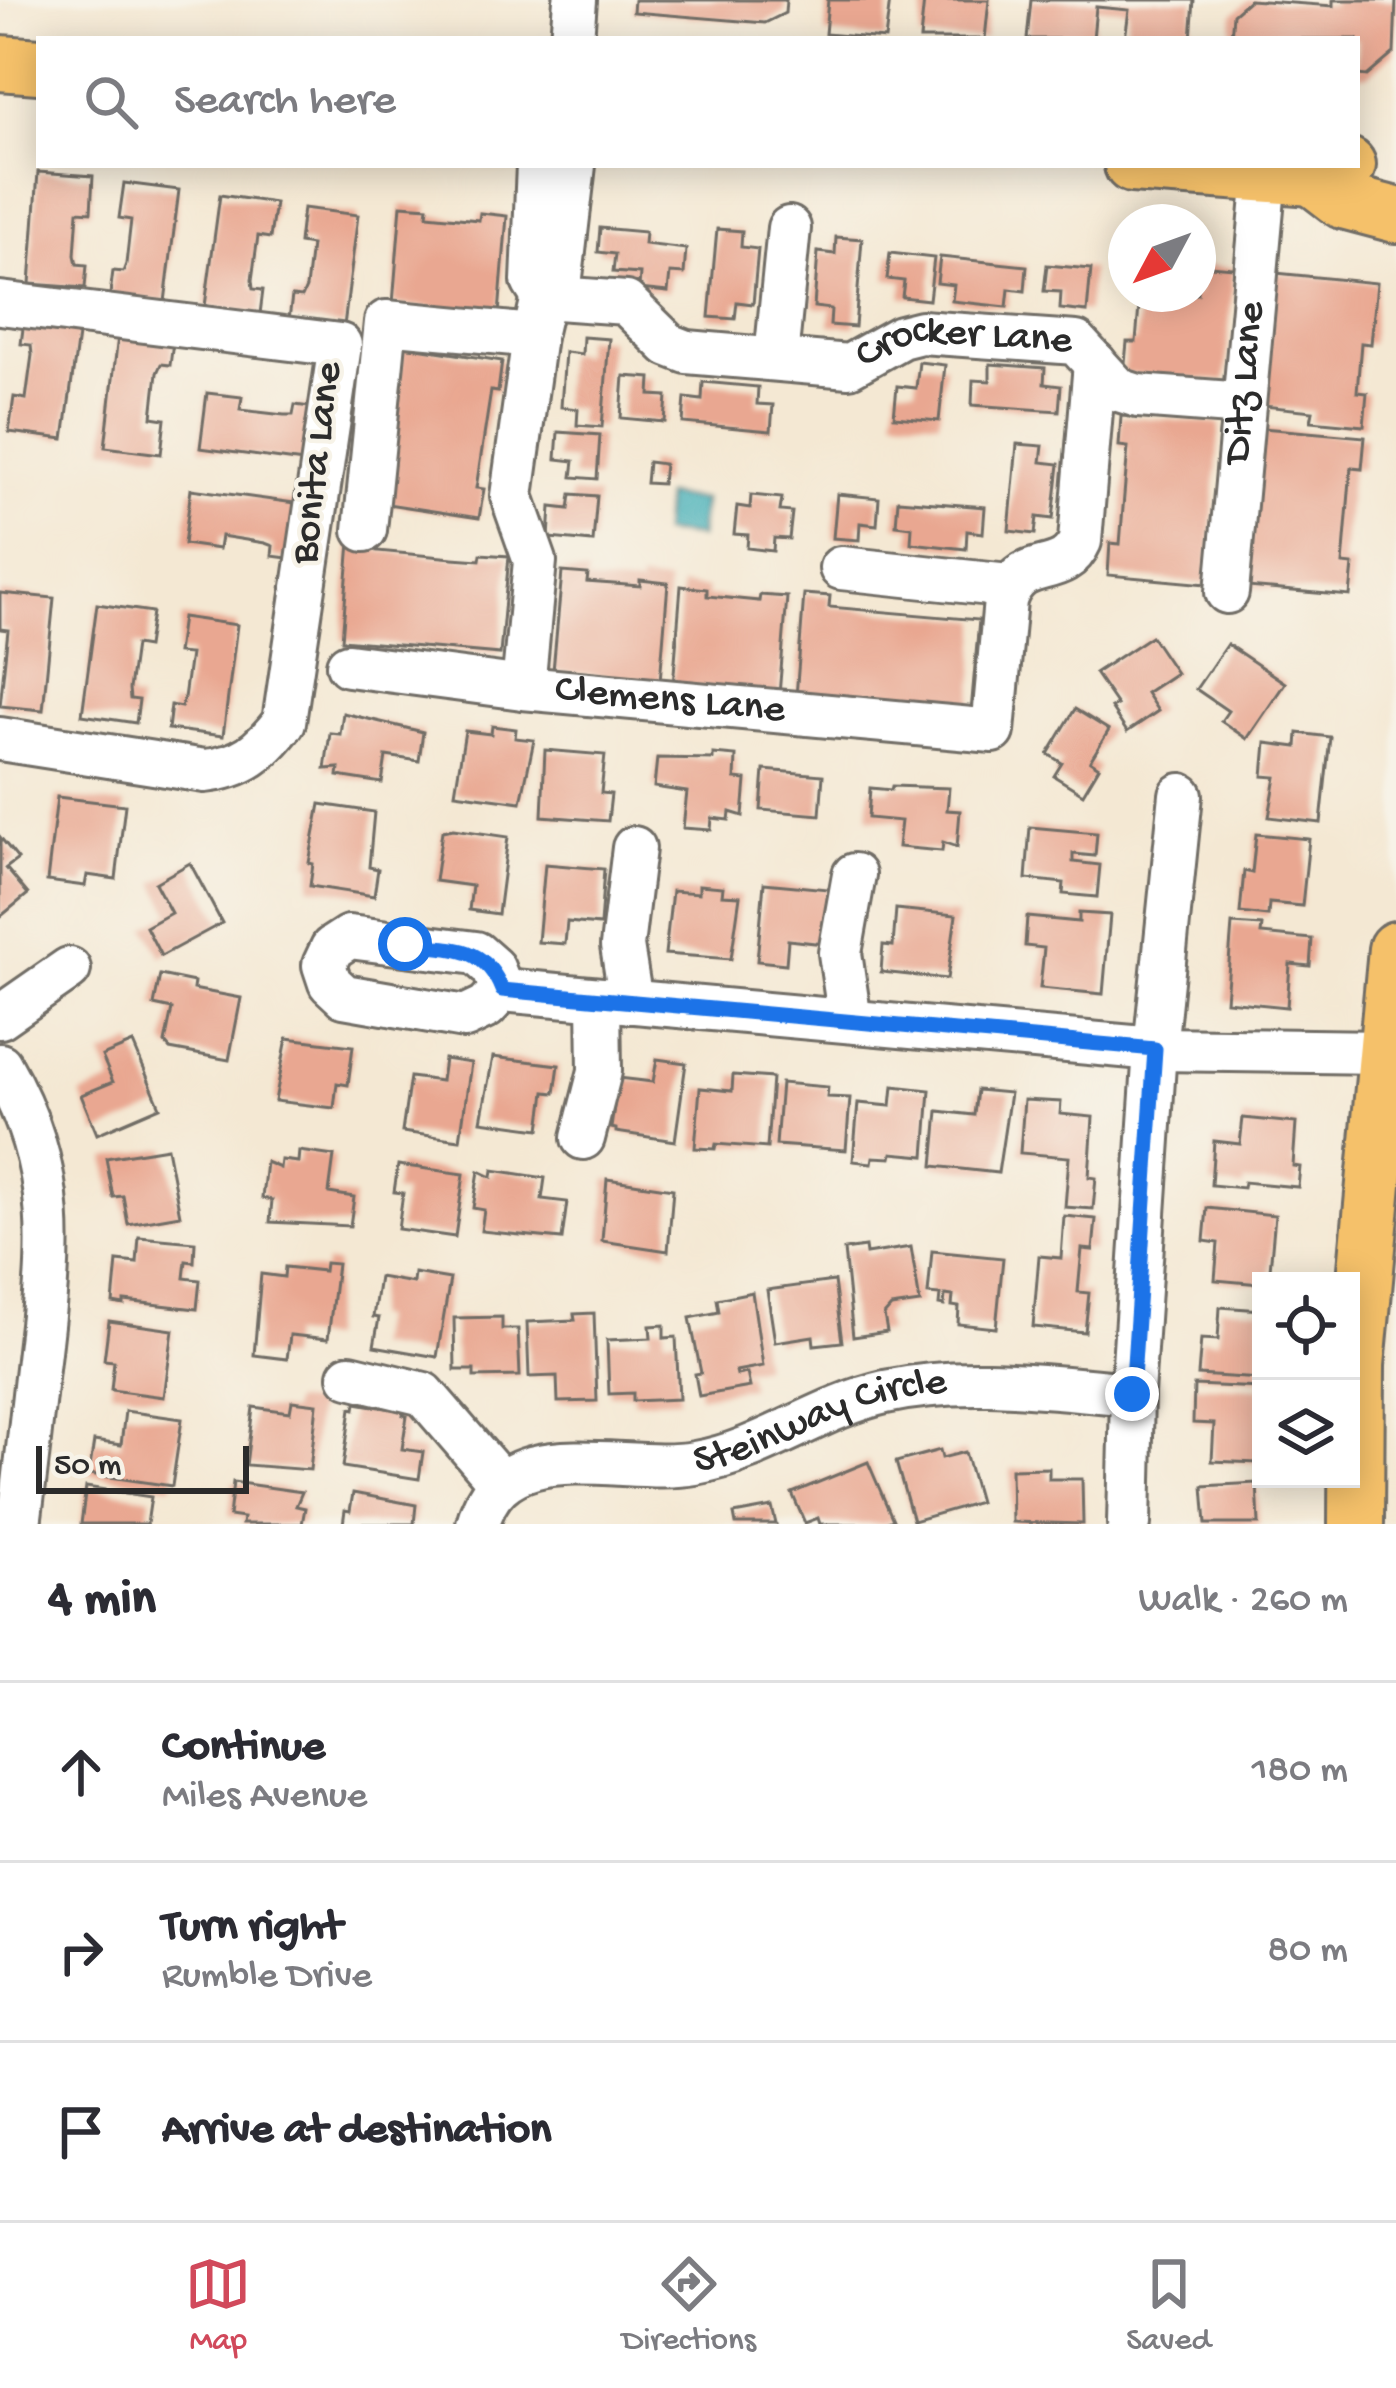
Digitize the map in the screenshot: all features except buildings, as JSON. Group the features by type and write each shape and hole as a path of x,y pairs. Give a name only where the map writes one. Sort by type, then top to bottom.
{"main road":[{"path":"0,63 36,66"},
{"path":"1360,159 1396,154"},
{"path":"1245,168 1321,170 1343,201 1396,215"},
{"path":"1356,1524 1357,1365 1382,1238 1384,1052 1396,949"}],"street":[{"path":"572,36 575,0"},
{"path":"523,688 535,561 512,496 538,316 533,281 538,168"},
{"path":"538,316 561,277 574,168"},
{"name":"Ditz Lane","path":"1227,592 1254,286 1321,170"},
{"path":"776,358 789,228"},
{"name":"Bonita Lane","path":"0,303 340,345 284,722 251,758 232,768 205,771 0,739"},
{"name":"Crocker Lane","path":"365,530 386,322 538,316 626,303 669,345 687,352 849,366 901,337 921,332 1076,343 1119,390 1138,396 1244,404"},
{"path":"841,568 1009,586 1021,573 1074,555 1080,542 1095,363"},
{"name":"Clemens Lane","path":"348,665 523,688 993,731 1009,586"},
{"path":"1130,1524 1132,1394 1155,1049 1181,795"},
{"path":"584,1138 615,1000 634,848"},
{"path":"850,1022 840,953 854,875"},
{"path":"0,1017 69,969"},
{"path":"502,990 1155,1049 1384,1052"},
{"path":"0,1065 37,1145 48,1201 49,1267 14,1510"},
{"path":"350,1376 424,1394 505,1478 488,1498 478,1524"},
{"name":"Steinway Circle","path":"505,1478 551,1464 664,1467 699,1463 830,1409 884,1392 935,1384 984,1382 1132,1394"}],"water":[{"path":"665,496 703,500 699,537 662,533"}],"route":[{"path":"405,944 476,953 493,968 502,990 1155,1049 1132,1394"}]}
